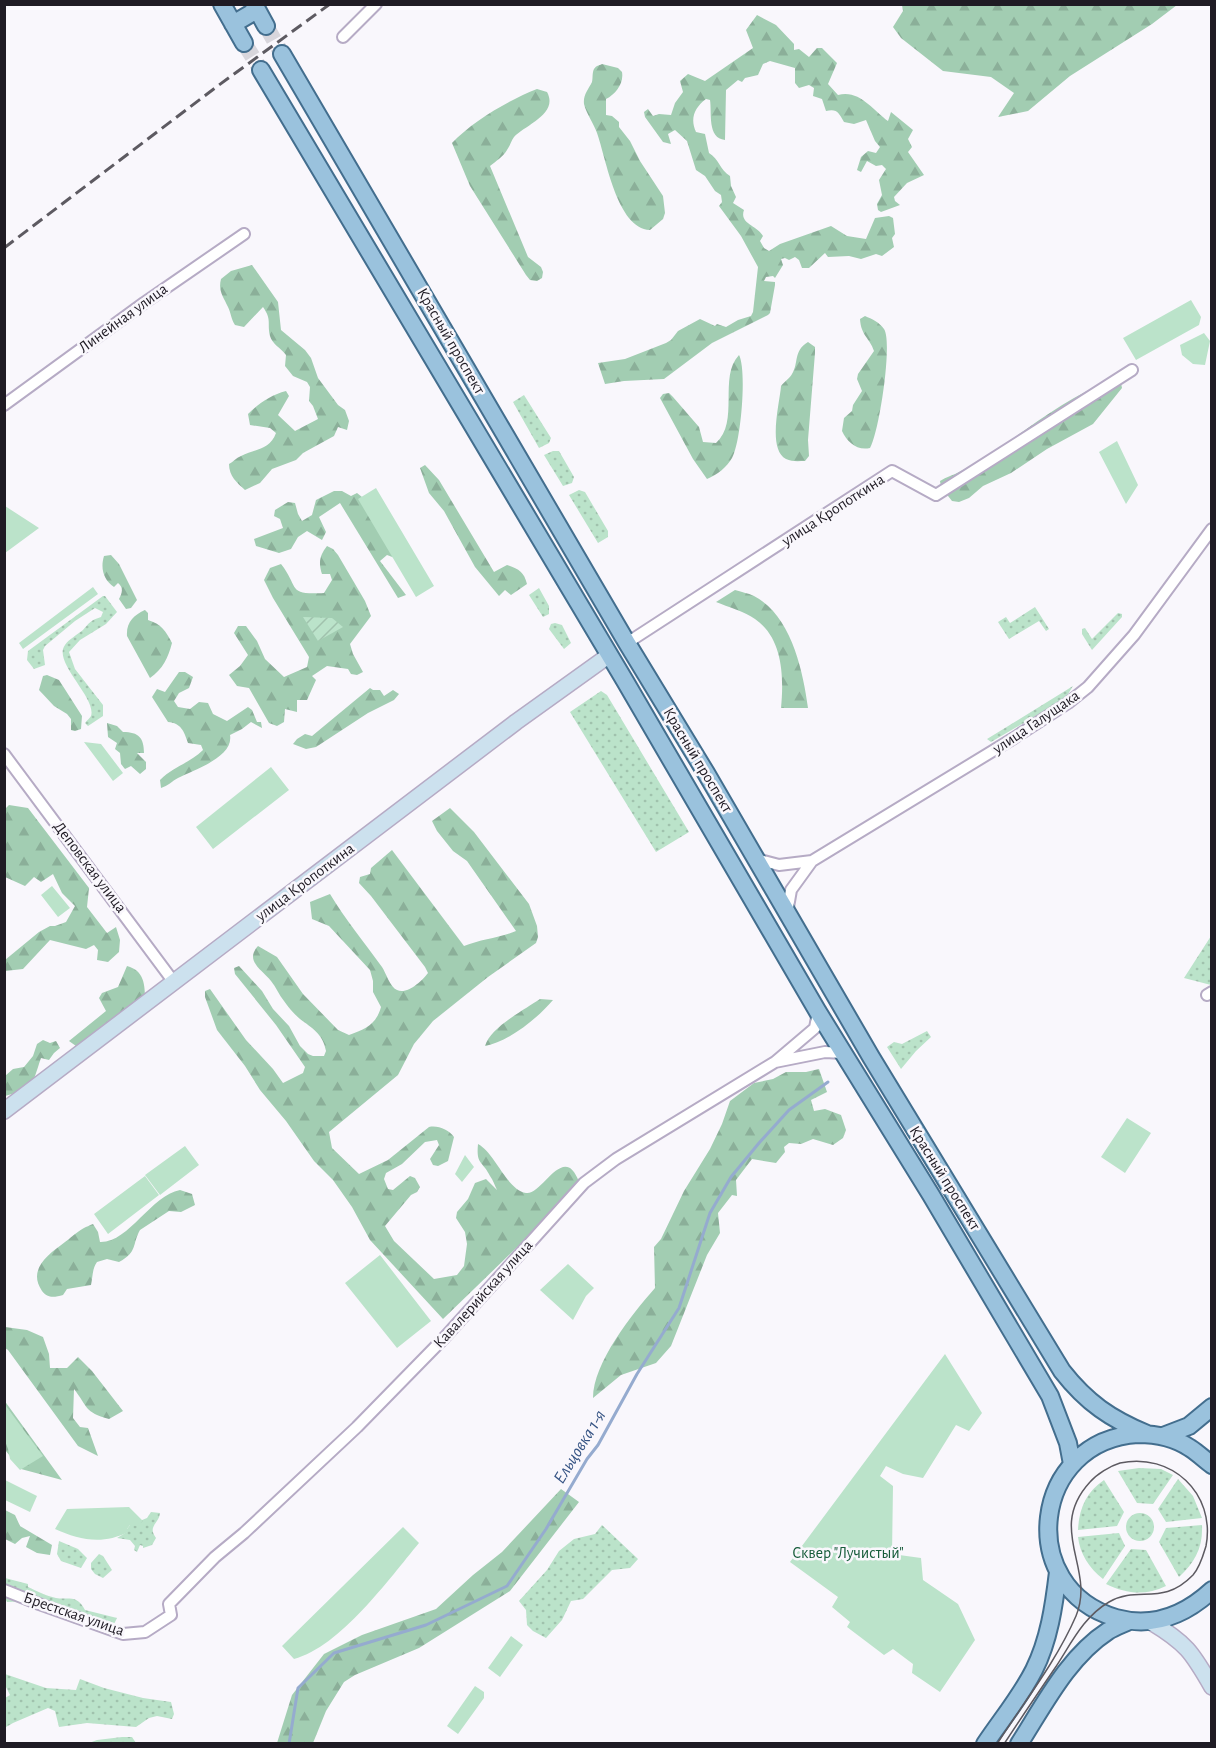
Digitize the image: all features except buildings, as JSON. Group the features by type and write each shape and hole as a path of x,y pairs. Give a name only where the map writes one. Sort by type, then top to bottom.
{"main road":[{"path":"222,4 244,43"},
{"path":"233,24 255,7 266,27"},
{"name":"Красный проспект","path":"282,54 882,1075 1062,1371 1100,1410 1124,1424 1190,1447 1212,1466"},
{"name":"Красный проспект","path":"261,70 687,786 818,1012 931,1195 1050,1396 1068,1443 1072,1464"},
{"path":"608,656 627,643"},
{"name":"улица Кропоткина","path":"4,1111 516,722 608,656"},
{"path":"687,786 706,773"},
{"path":"1212,1407 1189,1426 1155,1435 1126,1435 1107,1440 1088,1450 1072,1464 1059,1482 1050,1504 1047,1527 1049,1550 1058,1572 1076,1596 1101,1613 1130,1622 1151,1622 1175,1616 1197,1604 1212,1590"},
{"path":"985,1743 1033,1672 1052,1616 1058,1572"},
{"path":"1019,1743 1067,1671 1096,1640 1110,1630 1130,1622"},
{"path":"1151,1622 1175,1636 1192,1653 1212,1687"}],"street":[{"path":"344,37 376,4"},
{"name":"Линейная улица","path":"4,405 144,303 244,234"},
{"name":"улица Кропоткина","path":"627,643 892,471 936,495 1132,370"},
{"name":"улица Галущака","path":"812,861 1029,728 1088,687 1134,635 1212,529"},
{"name":"Деповская улица","path":"4,754 173,981"},
{"path":"756,859 779,865 812,861"},
{"path":"787,913 791,890 812,861"},
{"path":"775,1062 815,1028 818,1012"},
{"path":"775,1062 825,1052 843,1053"},
{"name":"Кавалерийская улица","path":"215,1557 244,1533 357,1427 445,1337 584,1183 616,1159 775,1062"},
{"name":"Брестская улица","path":"4,1590 123,1634 145,1632 171,1615 170,1604 215,1557"}],"green space":[{"path":"902,4 1177,5 1152,24 1070,76 1028,111 998,117 1014,93 991,77 943,71 901,38 893,27 903,11"},
{"path":"757,15 776,25 794,44 794,50 799,49 809,57 817,48 822,48 837,63 828,84 838,95 853,95 859,98 888,121 891,112 913,130 908,139 912,147 908,152 924,175 907,183 894,197 900,205 881,212 878,210 877,204 882,195 879,180 886,169 882,165 876,166 867,161 861,172 857,170 861,157 868,151 876,153 880,147 866,120 854,124 844,122 837,112 826,111 822,99 813,96 814,88 809,85 799,88 795,83 795,68 770,61 763,64 758,75 745,78 742,82 738,80 726,90 725,140 715,135 710,100 706,99 694,114 693,123 696,132 705,134 709,153 730,176 736,197 733,203 744,210 743,215 746,221 763,236 760,241 764,248 769,251 780,244 831,226 847,236 866,239 875,218 889,216 893,218 894,247 882,256 876,254 861,259 849,256 828,257 825,253 809,268 802,268 795,257 789,260 781,259 783,265 775,278 766,277 764,281 775,282 768,315 712,343 664,379 605,384 598,363 625,359 666,343 678,331 700,319 715,326 717,324 726,327 751,316 753,312 758,267 741,236 719,206 722,202 721,195 715,191 705,176 696,170 687,141 675,130 668,134 671,144 663,142 645,117 644,112 648,109 653,116 671,115 675,103 683,92 680,81 688,74 705,81 753,48 746,30"},
{"path":"602,64 618,68 622,72 622,80 618,88 606,99 606,115 612,116 619,122 619,127 663,196 665,213 663,219 650,230 639,227 629,218 621,205 614,190 597,133 586,111 585,95 592,82 594,69"},
{"path":"537,89 547,92 549,100 545,113 514,137 504,155 490,166 528,257 541,267 542,278 537,281 530,280 526,275 470,186 452,143 492,112"},
{"path":"252,265 278,302 281,330 311,358 318,378 338,405 345,410 349,421 347,430 338,427 334,436 303,453 296,460 272,469 260,483 245,490 232,476 229,464 239,457 266,446 276,433 270,428 250,425 248,414 256,406 286,391 289,396 278,415 295,431 318,419 309,401 310,387 307,382 293,376 285,366 286,355 271,339 268,318 263,307 244,327 235,325 221,290 221,279 231,271"},
{"path":"1191,300 1201,317 1199,325 1136,360 1123,338"},
{"path":"865,316 884,329 887,351 884,388 874,439 870,448 865,449 853,445 842,431 844,418 852,411 862,391 857,379 858,374 874,351 861,325 860,319"},
{"path":"1204,333 1210,341 1205,365 1193,364 1182,355 1180,345"},
{"path":"808,342 815,347 808,440 809,456 805,461 793,461 780,454 777,446 777,413 781,386 792,374 800,349"},
{"path":"739,355 743,390 735,450 725,468 707,479 693,459 660,398 663,394 669,393 699,427 703,442 716,443 727,423 730,375"},
{"path":"1110,381 1121,383 1122,388 1093,424 1047,449 1011,473 983,486 969,498 959,502 952,501 941,487 940,481 981,460 1079,395"},
{"path":"524,395 551,438 549,443 539,448 513,402"},
{"path":"1117,441 1138,485 1126,504 1099,452"},
{"path":"559,451 574,477 572,483 563,486 544,455"},
{"path":"425,465 439,480 494,572 507,565 511,566 523,574 527,584 511,595 505,590 499,596 475,567 444,511 429,493 420,468"},
{"path":"376,488 434,586 416,597 358,499"},
{"path":"579,490 585,492 608,531 608,537 598,543 569,495"},
{"path":"334,491 342,491 351,496 357,493 367,501 403,561 387,555 380,561 406,595 398,598 340,503 319,517 326,532 322,540 307,531 298,537 291,549 279,553 256,546 254,539 283,528 280,519 274,516 275,510 288,502 295,503 302,521 312,515 316,500"},
{"path":"5,506 39,528 5,553"},
{"path":"327,546 338,555 365,601 371,616 350,644 363,672 357,675 351,674 348,669 327,666 312,676 316,680 307,700 297,700 297,712 285,709 284,722 277,726 269,723 249,688 237,686 229,675 248,655 234,633 238,626 246,626 257,641 265,659 284,677 307,667 309,657 264,580 270,568 281,564 299,591 324,593 332,580 330,574 322,574 320,566 321,556"},
{"path":"111,555 119,564 137,600 131,608 126,609 119,599 122,591 120,585 118,583 114,587 104,574 102,565 104,556"},
{"path":"93,587 98,594 23,649 19,643"},
{"path":"539,588 549,606 549,614 543,617 529,595"},
{"path":"735,590 754,596 767,605 786,630 803,677 808,708 781,708 780,659 771,637 764,627 751,616 716,602"},
{"path":"103,596 117,612 106,624 80,640 69,652 75,669 103,705 103,716 88,726 85,723 91,716 91,708 64,661 63,652 69,641 90,622 101,617 103,612 95,608 45,646 43,650 45,665 34,669 27,660 28,651"},
{"path":"1035,607 1049,629 1046,631 1039,621 1009,639 998,622 1006,617 1010,623"},
{"path":"145,610 148,613 148,620 163,628 172,643 164,663 150,678 127,636 132,620"},
{"path":"1118,613 1122,614 1122,617 1092,650 1082,634 1082,629 1085,628 1092,639"},
{"path":"303,617 332,618 343,627 318,641"},
{"path":"551,624 562,625 571,643 564,649 549,629"},
{"path":"179,672 185,672 193,677 189,688 179,693 174,701 178,707 190,709 199,702 208,703 213,714 227,721 248,707 252,710 257,722 261,722 262,728 251,722 230,735 230,743 226,750 212,762 161,788 160,780 203,750 201,745 188,743 181,728 168,722 152,697 157,689 165,692"},
{"path":"47,675 59,680 82,716 81,729 71,730 71,719 67,714 54,706 39,690 43,676"},
{"path":"1073,686 1065,699 991,742 987,739"},
{"path":"370,688 380,690 384,696 393,690 399,694 394,700 368,713 316,747 306,749 293,744 305,734 312,736"},
{"path":"601,691 607,695 689,832 656,852 570,712"},
{"path":"107,723 117,726 123,732 133,733 142,740 144,753 137,753 146,762 146,769 140,774 131,766 125,769 121,764 120,753 115,749 117,743 108,737"},
{"path":"84,742 101,744 123,773 113,781"},
{"path":"271,767 289,790 213,849 196,827"},
{"path":"9,805 28,808 89,888 87,907 107,933 116,927 120,940 119,952 108,962 97,960 98,950 94,945 86,949 50,940 23,969 5,971 5,960 39,932 50,926 66,922 75,906 62,893 53,874 41,882 34,877 25,886 5,877 5,809"},
{"path":"450,808 474,832 529,904 537,926 536,943 488,977 433,1021 414,1044 398,1075 329,1132 332,1148 359,1174 388,1160 429,1127 443,1129 454,1137 448,1161 438,1166 433,1165 430,1159 439,1145 437,1140 425,1142 402,1164 386,1173 384,1179 388,1189 393,1190 410,1176 415,1178 420,1187 385,1226 394,1241 434,1279 457,1275 464,1266 467,1244 465,1232 456,1218 457,1212 468,1199 475,1183 486,1179 497,1190 479,1159 478,1144 490,1155 507,1179 526,1193 539,1187 560,1168 567,1167 573,1171 579,1182 557,1203 539,1226 443,1319 370,1240 352,1207 333,1180 314,1161 286,1121 260,1090 217,1030 205,991 210,989 246,1040 283,1083 303,1073 305,1067 276,1025 235,974 234,968 239,966 262,991 308,1054 324,1056 325,1045 320,1036 291,1010 271,981 256,965 253,956 258,946 277,957 303,994 338,1030 349,1035 365,1028 373,1022 381,1007 373,992 370,970 329,926 312,919 310,902 330,894 382,967 392,986 401,991 414,986 428,973 359,883 360,877 370,874 371,868 392,850 464,946 516,931 467,861 453,851 437,831 432,821"},
{"path":"52,886 70,908 58,917 41,895"},
{"path":"1211,936 1211,985 1184,978"},
{"path":"127,966 133,968 141,976 145,1005 117,1016 76,1046 69,1041 106,1011 99,998 102,993 118,987"},
{"path":"540,999 553,1000 522,1028 503,1040 485,1046 488,1039 501,1026"},
{"path":"927,1031 931,1037 901,1069 887,1047 894,1042 902,1044"},
{"path":"43,1040 50,1043 56,1041 60,1048 49,1060 41,1058 33,1081 27,1088 5,1096 5,1076 13,1069 24,1067 33,1056 37,1044"},
{"path":"819,1069 827,1092 811,1100 814,1111 825,1109 841,1115 846,1130 843,1138 833,1145 813,1139 801,1144 789,1143 784,1147 785,1152 776,1163 752,1159 736,1180 737,1196 732,1195 718,1213 720,1233 707,1255 671,1346 656,1363 621,1375 593,1398 599,1370 615,1340 655,1288 654,1247 661,1239 684,1191 710,1149 730,1101 754,1083 773,1079 786,1072 806,1072"},
{"path":"1127,1118 1151,1133 1125,1173 1101,1157"},
{"path":"185,1146 199,1165 160,1195 145,1175"},
{"path":"465,1155 474,1167 462,1182 455,1174"},
{"path":"145,1176 159,1195 108,1234 94,1214"},
{"path":"180,1190 192,1194 195,1205 181,1212 169,1211 140,1230 132,1251 119,1262 107,1259 97,1262 93,1270 91,1285 67,1289 63,1295 54,1297 42,1291 38,1283 38,1269 47,1257 78,1232 93,1224 100,1242 111,1240 121,1235 159,1200"},
{"path":"380,1255 431,1321 397,1348 345,1283"},
{"path":"568,1264 594,1288 586,1296 573,1320 540,1290"},
{"path":"5,1327 27,1330 43,1337 49,1354 50,1368 67,1368 78,1357 123,1411 109,1419 95,1414 87,1408 74,1389 73,1418 80,1427 88,1428 98,1456 78,1446 5,1348"},
{"name":"Сквер \"Лучистый\"","path":"945,1354 982,1413 969,1431 956,1425 923,1478 903,1474 886,1466 880,1476 893,1486 892,1554 921,1558 923,1580 958,1604 975,1640 940,1692 912,1673 913,1664 893,1649 884,1655 847,1627 850,1622 832,1607 838,1597 790,1562"},
{"path":"4,1400 62,1480 21,1469 5,1450"},
{"path":"6,1406 43,1456 20,1470 10,1459 5,1441"},
{"path":"1139,1468 1161,1469 1173,1475 1153,1504 1137,1503 1118,1471"},
{"path":"1178,1479 1193,1496 1202,1518 1166,1522 1158,1509"},
{"path":"5,1480 37,1496 30,1512 5,1500"},
{"path":"1104,1480 1124,1512 1117,1526 1078,1530 1080,1515 1088,1496"},
{"path":"561,1489 579,1502 510,1591 419,1648 355,1675 344,1682 326,1711 313,1743 277,1743 292,1695 324,1654 362,1635 436,1609 502,1552"},
{"path":"129,1507 143,1521 136,1526 130,1525 128,1532 109,1539 91,1540 55,1529 67,1509"},
{"path":"5,1510 15,1515 20,1526 52,1545 50,1555 37,1553 26,1547 30,1536 22,1538 15,1544 5,1539"},
{"path":"151,1512 160,1513 153,1528 156,1538 152,1545 143,1548 140,1545 137,1552 130,1540 117,1538 127,1532 130,1525 147,1518"},
{"path":"1140,1513 1150,1517 1154,1527 1150,1537 1140,1541 1130,1537 1126,1527 1130,1517"},
{"path":"602,1525 638,1559 630,1568 612,1570 583,1599 571,1601 562,1620 546,1638 533,1631 527,1625 526,1610 519,1601 547,1570 559,1551 574,1539 595,1534"},
{"path":"1202,1525 1197,1554 1179,1577 1159,1542 1166,1528"},
{"path":"403,1527 419,1543 393,1575 346,1627 329,1641 294,1659 282,1646"},
{"path":"1119,1533 1125,1546 1103,1579 1086,1560 1078,1537"},
{"path":"59,1541 78,1549 87,1558 81,1568 61,1561 57,1554"},
{"path":"1131,1549 1146,1550 1166,1586 1151,1591 1136,1592 1121,1590 1106,1584"},
{"path":"99,1554 103,1556 112,1570 103,1578 91,1569 91,1563"},
{"path":"5,1578 28,1584 28,1587 52,1597 75,1600 85,1610 117,1618 114,1624 76,1624 64,1617 59,1604 30,1601 7,1602"},
{"path":"511,1636 523,1645 500,1677 488,1668"},
{"path":"5,1674 46,1688 76,1690 80,1679 143,1698 171,1702 174,1714 172,1719 157,1716 149,1718 136,1727 87,1723 59,1727 55,1711 48,1708 13,1723 6,1727 5,1732 5,1698 10,1695 5,1685"},
{"path":"475,1686 484,1692 484,1698 458,1734 447,1726"},
{"path":"132,1737 136,1743 89,1743 97,1740"}],"waterway":[{"name":"Ельцовка 1-я","path":"289,1744 298,1688 334,1653 426,1625 507,1586 546,1529 587,1459 598,1445 637,1374 679,1308 710,1213 731,1177 789,1110 828,1082"}],"tunnel":[{"path":"266,26 282,54"},
{"path":"244,43 261,70"}],"tram line":[{"path":"997,1744 1049,1666 1076,1616 1081,1598 1072,1533 1072,1516 1078,1500 1096,1476 1120,1463 1139,1461 1172,1470 1197,1494 1204,1509 1207,1527 1206,1546 1198,1568 1182,1585 1171,1590 1120,1597 1092,1615 1078,1632 1004,1744"}],"railway":[{"path":"4,248 330,4"}]}
